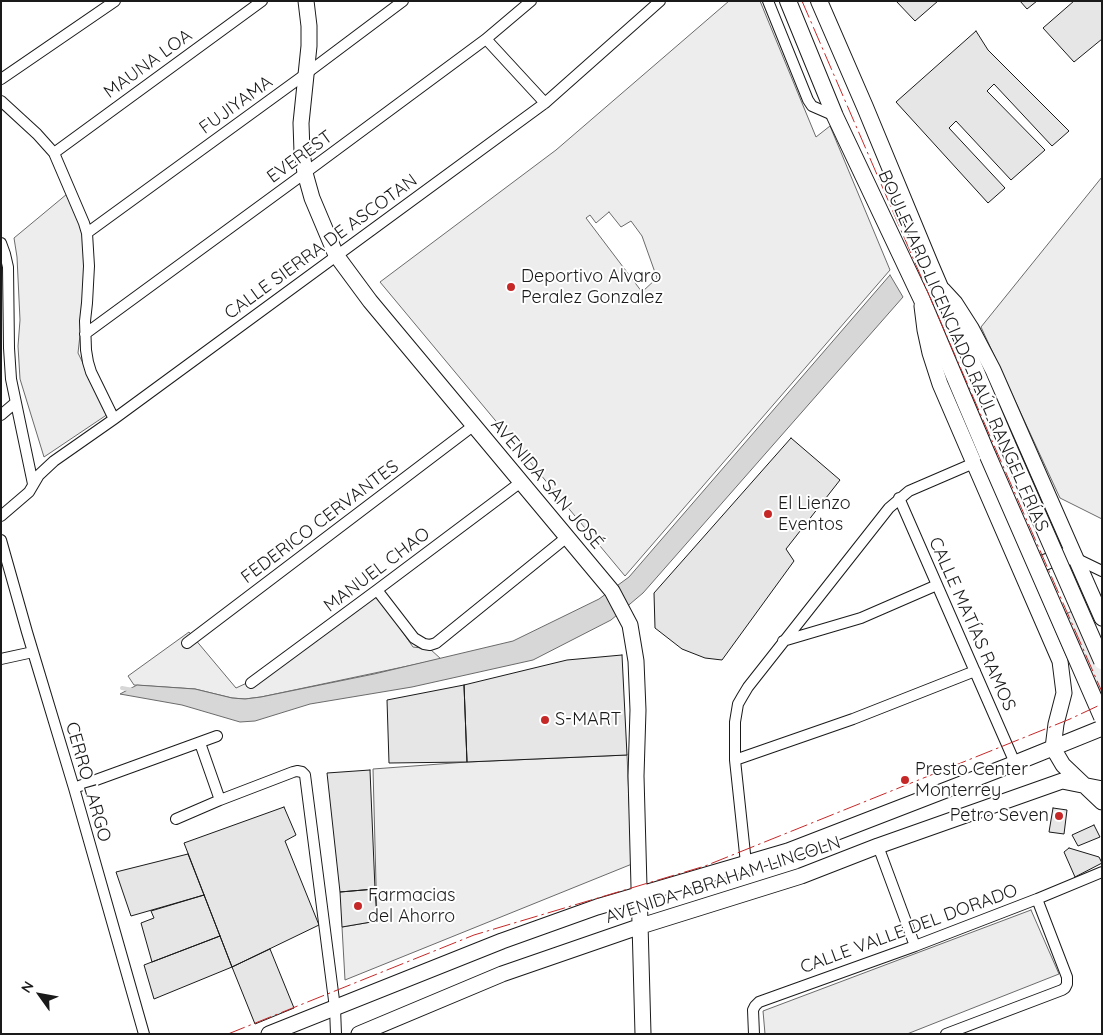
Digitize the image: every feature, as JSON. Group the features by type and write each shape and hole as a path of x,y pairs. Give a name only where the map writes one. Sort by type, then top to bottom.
{"main road":[{"name":"AVENIDA SAN JOSÉ","path":"306,1 309,46 301,123 302,152 312,198 336,255 370,301 612,591 630,625 636,662 638,710 636,776 643,1034"},
{"path":"781,1 797,22"},
{"name":"BOULEVARD LICENCIADO RAÚL RANGEL FRÍAS","path":"788,1 835,116 922,300 981,460 1102,717"},
{"name":"BOULEVARD LICENCIADO RAÚL RANGEL FRÍAS","path":"819,1 869,115 939,286 1102,662"},
{"path":"939,286 955,303 993,370 1102,618"},
{"path":"981,460 1025,580 1060,662 1064,692 1056,724 1053,748 1063,765 1102,802"},
{"path":"1025,580 1032,571 1044,563 1061,556 1078,564"},
{"path":"1032,596 1041,600 1061,597 1076,581 1078,564"},
{"path":"269,1034 502,941 597,907 788,850 1102,728"},
{"name":"AVENIDA ABRAHAM LINCOLN","path":"359,1034 502,974 641,926 801,876 878,846 1062,781 1102,789"}],"street":[{"path":"1,79 115,1"},
{"name":"MAUNA LOA","path":"54,153 262,1"},
{"name":"FUJIYAMA","path":"87,233 403,1"},
{"name":"EVEREST","path":"85,334 486,39 531,1"},
{"name":"CALLE SIERRA DE ASCOTAN","path":"1,516 29,492 39,475 54,461 545,103 660,1"},
{"path":"768,1 808,100 812,106 835,116"},
{"path":"486,39 545,103"},
{"path":"1,100 54,153 87,233 89,266 85,334 88,362 114,419"},
{"path":"1,243 8,267 4,296 15,403 33,484"},
{"path":"1,414 15,403"},
{"name":"FEDERICO CERVANTES","path":"186,643 473,426"},
{"path":"746,863 735,760 735,722 738,704 748,687 783,641 888,508 899,498 922,484 981,460"},
{"name":"MANUEL CHAO","path":"251,683 521,482"},
{"name":"CALLE MATÍAS RAMOS","path":"899,498 1015,763"},
{"path":"377,590 414,638 430,645 436,643 567,537"},
{"name":"CERRO LARGO","path":"1,540 144,1034"},
{"path":"1078,564 1102,571"},
{"path":"783,641 861,618 937,585"},
{"path":"1,659 33,652"},
{"path":"735,760 853,719 975,671"},
{"path":"74,788 217,736"},
{"path":"200,743 220,800"},
{"path":"176,819 288,774 297,771 305,775 335,1008 336,1034"},
{"path":"878,846 915,946"},
{"name":"CALLE VALLE DEL DORADO","path":"754,1034 753,1010 759,1002 915,946 1102,872"},
{"path":"951,1033 1065,988 1067,977 1037,899"}],"shaded area":[{"name":"Deportivo Alvaro Peralez Gonzalez","path":"729,1 760,1 816,137 830,126 890,270 625,576 380,282 556,150","holes":["609,212 621,227 631,221 642,236 657,278 642,292 586,218 590,215 596,223"]},
{"path":"1102,177 1102,519 1060,498 981,327"},
{"path":"67,194 81,225 85,249 86,281 78,353 108,414 44,457 20,379 18,346 20,320 17,257 14,238"},
{"path":"890,275 903,297 643,593 611,620 533,660 412,687 310,704 255,721 240,722 182,705 120,694 137,685 195,689 232,698 261,697 374,674 513,641 599,599 629,577"},
{"path":"377,595 413,647 430,649 441,659 245,699 232,698 195,689 134,685 128,676 189,632 236,688 249,682"},
{"path":"1083,606 1102,646 1102,697 1055,619"},
{"path":"627,755 632,864 345,980 342,927 377,921 373,769 467,762"},
{"path":"1031,910 1059,974 907,1034 765,1034 763,1011"}],"building":[{"path":"896,1 938,1 915,21"},
{"path":"1020,1 1037,1 1027,9"},
{"path":"1074,1 1102,1 1102,39 1074,62 1043,28"},
{"path":"976,31 988,50 1069,131 1052,146 994,84 987,91 1045,150 1011,180 956,121 949,128 1005,188 988,203 896,102"},
{"name":"El Lienzo Eventos","path":"791,438 840,480 786,549 794,561 722,660 705,658 682,649 655,628 654,593"},
{"name":"S-MART","path":"622,655 627,755 467,762 464,685 567,660"},
{"path":"464,685 467,762 389,763 387,700"},
{"path":"370,770 375,889 340,892 327,773"},
{"path":"284,807 296,835 285,841 319,925 232,967 184,843"},
{"name":"Petro Seven","path":"1053,808 1067,810 1064,834 1049,832"},
{"name":"Petro Seven","path":"1094,825 1100,837 1078,846 1072,835"},
{"path":"1069,848 1099,857 1102,863 1075,877 1064,852"},
{"path":"188,854 204,895 131,916 116,872"},
{"name":"Farmacias del Ahorro","path":"375,889 377,921 342,927 340,892"},
{"path":"204,895 220,936 152,962 141,923 154,918 151,911"},
{"path":"220,936 232,967 154,999 144,965"},
{"path":"270,949 294,1008 255,1024 232,967"}],"waterway":[{"path":"122,688 133,690"}],"power":[{"path":"802,1 1102,692"},
{"path":"228,1034 474,935 705,866 1070,719 1102,704"}],"place":[{"name":"Deportivo Alvaro Peralez Gonzalez","path":"511,287"},
{"name":"El Lienzo Eventos","path":"768,514"},
{"name":"S-MART","path":"545,720"},
{"name":"Presto Center Monterrey","path":"905,780"},
{"name":"Petro Seven","path":"1059,816"},
{"name":"Farmacias del Ahorro","path":"358,906"}]}
